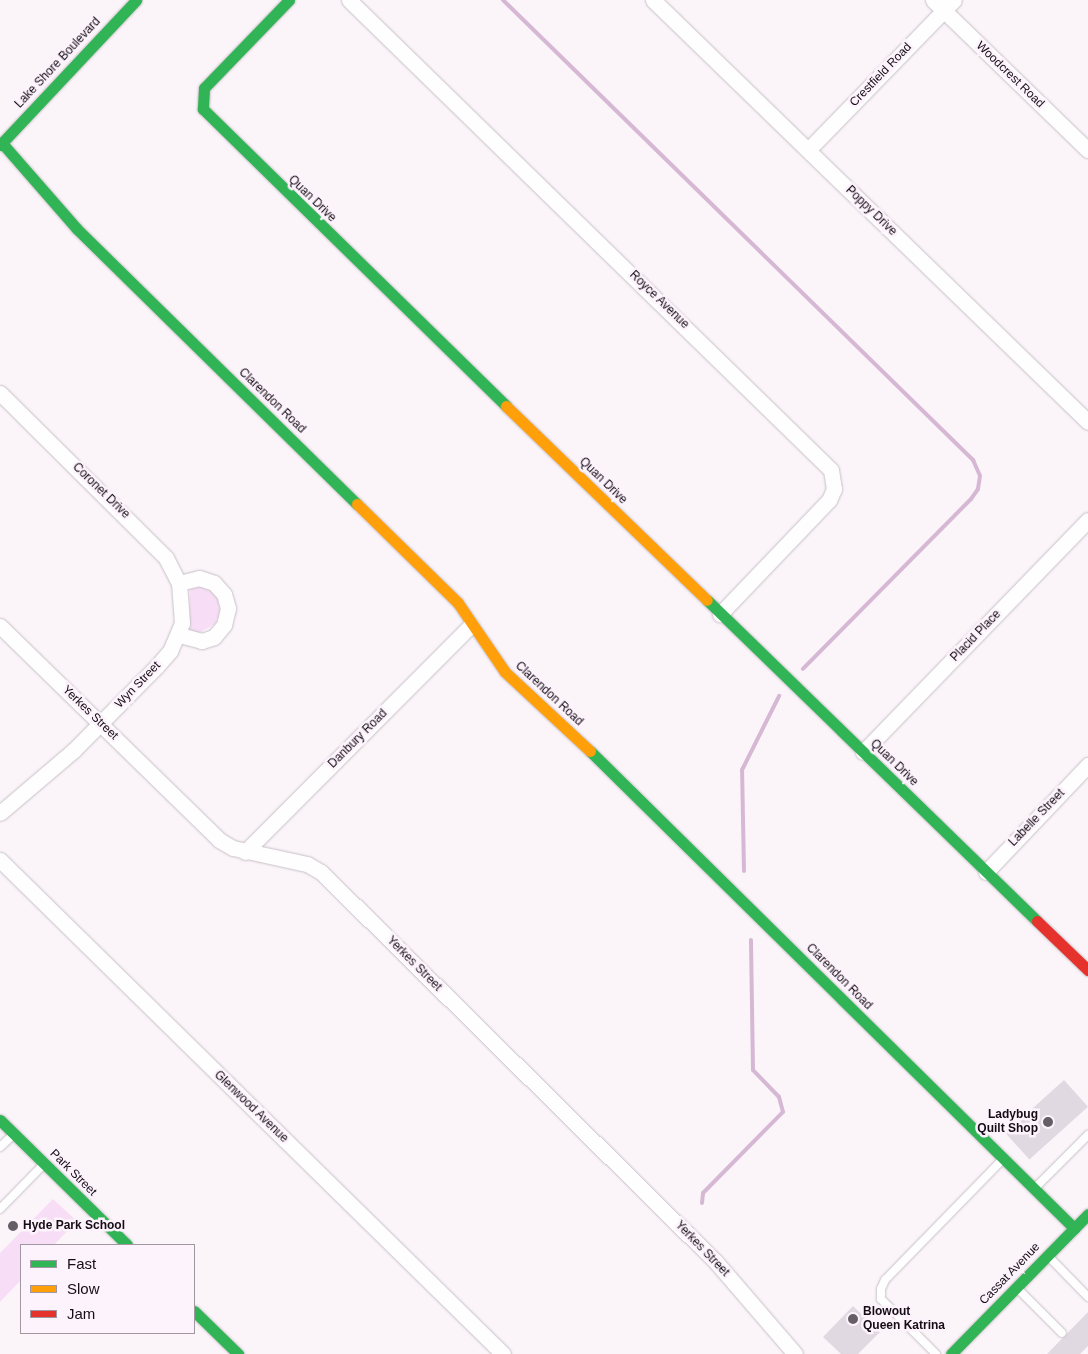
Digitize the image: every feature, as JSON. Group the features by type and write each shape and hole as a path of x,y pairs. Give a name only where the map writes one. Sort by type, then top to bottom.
{"street":[{"name":"Quan Drive","path":"288,0 204,88 203,109 209,118 986,872 1086,964"},
{"name":"Royce Avenue","path":"349,0 831,470 834,489 828,500 720,614"},
{"name":"Poppy Drive","path":"653,0 1088,422"},
{"name":"Lake Shore Boulevard","path":"1,144 126,3"},
{"name":"Crestfield Road","path":"808,150 943,4"},
{"name":"Woodcrest Road","path":"943,4 1088,150"},
{"name":"Clarendon Road","path":"1,144 77,229 458,603 470,624 505,672 576,737 1074,1228"},
{"name":"Coronet Drive","path":"0,393 153,542 166,558 179,583 182,602 179,635"},
{"name":"Placid Place","path":"863,752 1088,520"},
{"path":"179,583 199,578 214,583 224,594 228,608 224,625 214,637 202,641 179,635"},
{"name":"Danbury Road","path":"245,852 470,624"},
{"name":"Yerkes Street","path":"0,626 102,723 219,840 245,852 307,864 321,872 712,1259 795,1354"},
{"name":"Wyn Street","path":"0,813 102,723 156,667 179,635"},
{"name":"Labelle Street","path":"986,872 1088,765"},
{"name":"Glenwood Avenue","path":"0,860 503,1354"},
{"name":"Park Street","path":"0,1120 126,1244"},
{"name":"Cassat Avenue","path":"951,1354 1088,1214"},
{"path":"195,1312 238,1354"}],"lane":[{"path":"0,1147 14,1134"},
{"path":"1034,1188 1088,1135"},
{"path":"936,1354 881,1300 885,1280 1004,1158"},
{"path":"0,1209 44,1164"},
{"path":"1047,1256 1088,1297"},
{"path":"1016,1288 1062,1333"}],"shaded area":[{"path":"197,585 212,592 218,599 220,612 215,624 197,634 190,631 189,625 190,590"},
{"path":"53,1199 77,1221 55,1244 20,1244 20,1281 0,1302 0,1253"}],"building":[{"name":"Ladybug Quilt Shop","path":"1064,1080 1088,1107 1029,1160 1005,1133"},
{"name":"Blowout Queen Katrina","path":"853,1306 880,1332 858,1354 841,1354 823,1337"},
{"path":"1088,1312 1088,1346 1080,1354 1047,1354"}],"waterway":[{"path":"503,0 973,460 980,476 978,489 971,499 803,669"},
{"path":"744,871 742,770 779,696"},
{"path":"702,1203 703,1193 783,1112 779,1097 753,1070 751,940"}],"traffic: fast":[{"path":"0,145 136,0"},
{"path":"289,0 204,88 203,109 506,406"},
{"path":"2,143 77,229 357,504"},
{"path":"707,600 1037,921"},
{"path":"590,751 1074,1228"},
{"path":"0,1120 126,1244"},
{"path":"951,1354 1088,1214"},
{"path":"195,1312 238,1354"}],"traffic: slow":[{"path":"506,406 707,600"},
{"path":"357,504 458,603 505,672 590,751"}],"traffic: jam":[{"path":"1037,921 1088,970"}],"place":[{"name":"Ladybug Quilt Shop","path":"1048,1122"},
{"name":"Hyde Park School","path":"13,1226"},
{"name":"Blowout Queen Katrina","path":"853,1319"}]}
